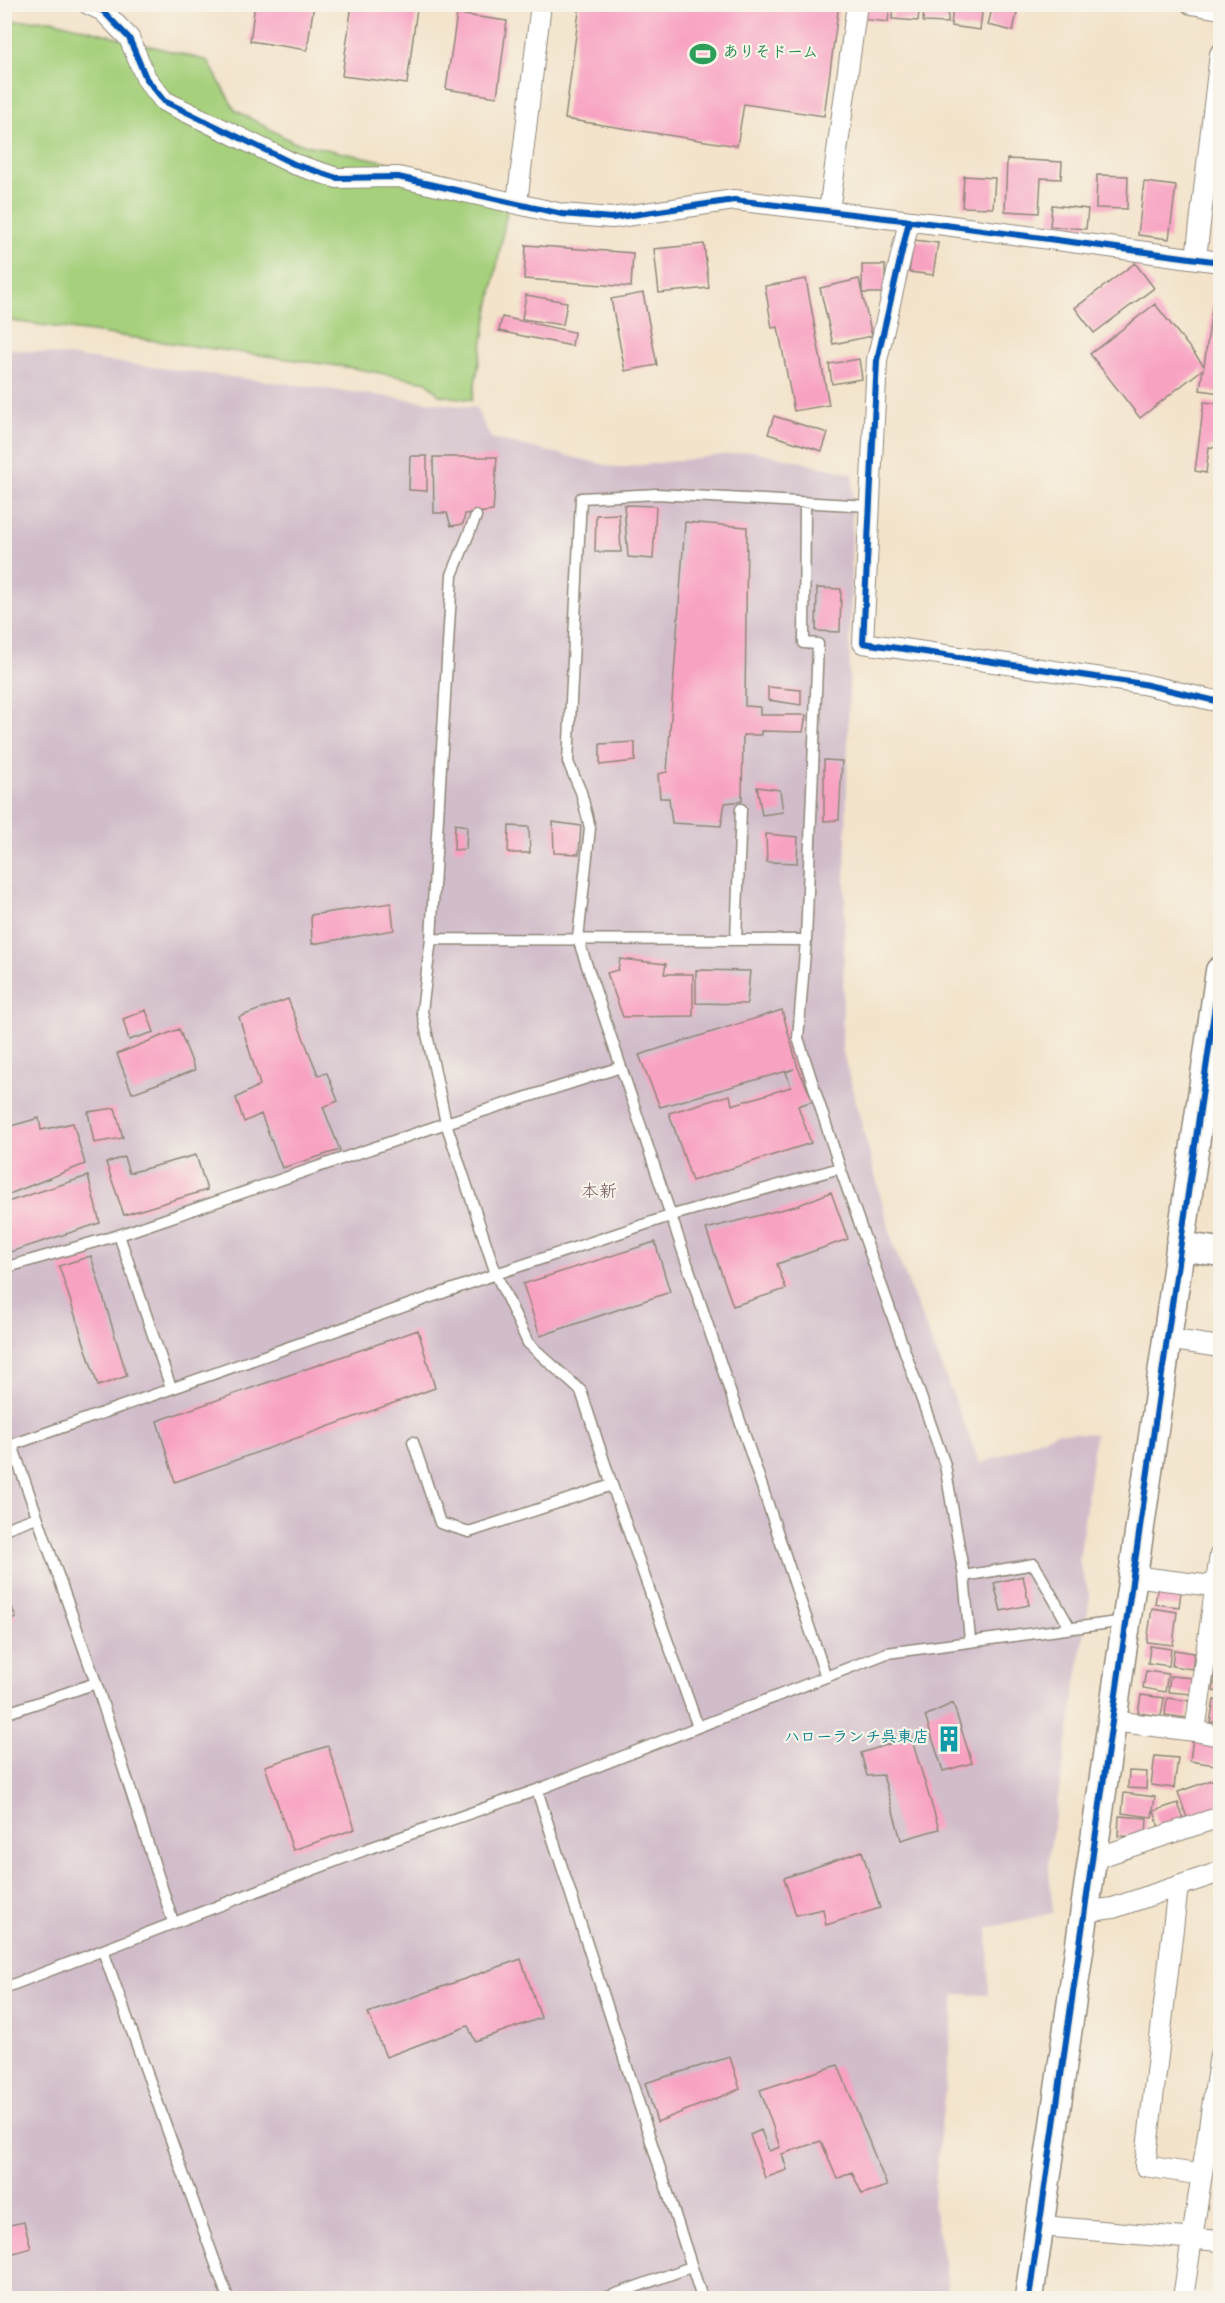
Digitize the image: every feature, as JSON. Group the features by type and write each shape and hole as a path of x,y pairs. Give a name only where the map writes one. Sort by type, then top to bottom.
{"street":[{"path":"88,4 103,12 129,38 146,78 164,101 294,164 337,178 398,177 562,214 612,218 734,200 1221,262"},
{"path":"517,203 541,4"},
{"path":"829,211 857,4"},
{"path":"1191,4 1221,9"},
{"path":"1196,258 1221,54"},
{"path":"909,221 878,360 868,506 863,643 1143,684 1221,702"},
{"path":"1029,2298 1125,1621 1221,971"},
{"path":"1180,1246 1221,1252"},
{"path":"1167,1340 1221,1347"},
{"path":"1195,1731 1218,1587 1221,1554"},
{"path":"1133,1576 1218,1587"},
{"path":"1112,1721 1221,1736"},
{"path":"1093,1859 1221,1817"},
{"path":"1084,1912 1113,1908 1221,1872"},
{"path":"1178,1886 1145,2166 1202,2175"},
{"path":"1183,2298 1220,2057"},
{"path":"1041,2226 1221,2241"}],"lane":[{"path":"826,1677 673,1215 578,939 590,828 581,792 568,762 581,498 657,494 868,506"},
{"path":"805,503 804,643 818,644 806,940 798,1038 840,1168 945,1465 964,1576 970,1640"},
{"path":"476,516 452,575 431,939 422,1011 446,1123 496,1274 528,1343 581,1391 698,1727"},
{"path":"736,940 741,809"},
{"path":"431,939 806,940"},
{"path":"4,1268 119,1235 446,1123 621,1067"},
{"path":"173,1922 96,1683 37,1517 8,1446 496,1274 673,1215 840,1168"},
{"path":"119,1235 171,1388"},
{"path":"413,1442 441,1523 469,1532 612,1485"},
{"path":"4,1529 37,1517"},
{"path":"964,1576 1034,1564 1070,1628"},
{"path":"4,1988 367,1849 537,1790 887,1653 970,1640 1125,1621"},
{"path":"4,1714 96,1683"},
{"path":"537,1790 702,2298"},
{"path":"103,1951 228,2298"},
{"path":"605,2298 691,2267"}],"shaded area":[{"path":"5,348 476,408 491,438 619,468 754,451 853,474 842,1049 894,1247 980,1464 1058,1432 1095,1434 1079,1562 1090,1597 1048,1861 1053,1913 988,1928 989,1995 955,1994 933,2203 947,2279 946,2298 5,2298"}],"green space":[{"path":"51,20 208,61 235,110 293,142 477,181 507,211 472,400 439,395 427,382 353,368 5,320 5,21"}],"building":[{"path":"255,4 314,4 307,50 250,41"},
{"path":"352,4 393,4 417,8 407,84 342,76"},
{"name":"ありそドーム","path":"580,4 839,4 824,116 744,104 737,146 565,119"},
{"path":"864,4 890,4 888,22 862,19"},
{"path":"894,4 920,4 918,21 892,19"},
{"path":"924,4 948,4 948,23 923,22"},
{"path":"953,4 983,4 980,30 951,26"},
{"path":"993,4 1019,4 1013,31 988,25"},
{"path":"457,14 507,21 497,97 446,89"},
{"path":"1007,159 1062,162 1061,179 1041,178 1039,213 1005,211"},
{"path":"1097,175 1128,176 1127,209 1096,208"},
{"path":"964,176 995,178 993,208 962,207"},
{"path":"1144,182 1176,186 1169,239 1138,235"},
{"path":"1052,205 1088,209 1086,229 1050,226"},
{"path":"914,240 938,243 933,275 909,272"},
{"path":"704,244 709,288 659,293 654,249"},
{"path":"526,245 633,253 631,287 524,279"},
{"path":"1135,263 1154,288 1094,333 1075,308"},
{"path":"862,265 885,265 885,293 862,293"},
{"path":"806,279 829,405 794,411 778,327 772,328 765,286"},
{"path":"859,279 872,336 833,344 820,288"},
{"path":"1220,279 1220,296 1217,295"},
{"path":"643,293 657,365 625,371 611,299"},
{"path":"526,295 567,302 563,325 522,319"},
{"path":"1213,301 1220,302 1220,393 1200,390 1203,369 1140,418 1090,354 1155,304 1204,366"},
{"path":"502,317 574,332 572,346 499,331"},
{"path":"859,359 862,379 832,384 829,364"},
{"path":"1204,402 1220,404 1220,448 1209,447 1206,473 1195,471"},
{"path":"774,416 828,433 822,451 768,434"},
{"path":"410,456 427,456 427,491 409,490"},
{"path":"433,457 497,457 493,511 465,514 463,524 451,526 447,513 434,513"},
{"path":"624,505 656,506 653,559 628,557"},
{"path":"619,514 621,552 595,552 596,515"},
{"path":"685,522 747,527 745,706 760,707 760,715 806,715 803,732 761,731 761,735 743,735 742,801 725,803 721,826 672,823 669,798 660,798 658,774 667,772"},
{"path":"817,588 841,589 840,632 816,631"},
{"path":"768,687 801,690 801,705 768,700"},
{"path":"635,742 635,761 600,765 600,744"},
{"path":"824,760 842,761 839,820 824,821"},
{"path":"757,787 780,790 783,812 762,815"},
{"path":"553,822 581,826 579,854 554,853"},
{"path":"455,824 467,826 466,849 454,850"},
{"path":"509,826 529,827 530,853 508,853"},
{"path":"766,834 798,837 797,863 767,862"},
{"path":"391,903 394,930 312,944 311,915"},
{"path":"620,959 666,964 664,974 693,974 693,1016 623,1017 607,973 618,970"},
{"path":"696,970 750,971 747,1004 696,1003"},
{"path":"288,999 318,1075 327,1073 338,1101 323,1107 340,1150 282,1168 261,1114 244,1122 236,1098 260,1085 239,1017"},
{"path":"146,1010 154,1032 129,1040 123,1019"},
{"path":"782,1010 798,1068 813,1101 798,1106 811,1143 692,1181 669,1113 730,1095 732,1105 791,1087 786,1072 794,1069 660,1107 639,1055"},
{"path":"179,1029 195,1070 132,1093 117,1054"},
{"path":"115,1108 123,1138 94,1143 88,1112"},
{"path":"39,1118 41,1130 73,1123 85,1164 7,1195 4,1187 4,1128"},
{"path":"196,1155 207,1190 124,1215 106,1163 124,1157 129,1173"},
{"path":"88,1176 100,1223 4,1254 4,1203"},
{"path":"831,1192 848,1239 777,1264 786,1289 733,1306 706,1229 799,1205"},
{"path":"655,1242 670,1292 540,1336 523,1284"},
{"path":"91,1256 127,1376 98,1386 59,1266"},
{"path":"418,1330 435,1388 175,1482 157,1421"},
{"path":"1023,1576 1029,1605 1001,1611 994,1583"},
{"path":"1157,1589 1181,1592 1179,1607 1155,1604"},
{"path":"7,1594 16,1618 4,1623 4,1595"},
{"path":"1152,1608 1177,1612 1173,1645 1147,1642"},
{"path":"1218,1627 1220,1627 1220,1659 1213,1658"},
{"path":"1150,1646 1171,1649 1169,1666 1148,1663"},
{"path":"1174,1650 1194,1653 1192,1669 1172,1666"},
{"path":"1146,1671 1168,1674 1165,1692 1143,1688"},
{"path":"1215,1675 1220,1676 1220,1692 1213,1691"},
{"path":"1170,1676 1194,1678 1192,1694 1168,1692"},
{"path":"1141,1695 1164,1698 1161,1716 1138,1713"},
{"path":"1167,1698 1189,1701 1187,1718 1165,1715"},
{"path":"1214,1700 1220,1701 1220,1723 1210,1722"},
{"name":"ハローランチ呉東店","path":"953,1703 972,1763 943,1771 925,1716"},
{"path":"911,1737 939,1829 901,1840 883,1775 867,1776 861,1753"},
{"path":"1193,1737 1219,1741 1215,1765 1190,1761"},
{"path":"328,1746 355,1829 293,1850 265,1766"},
{"path":"1155,1756 1178,1758 1174,1788 1151,1785"},
{"path":"1129,1771 1147,1772 1146,1789 1128,1788"},
{"path":"1220,1777 1220,1810 1188,1821 1178,1792"},
{"path":"1124,1793 1155,1797 1152,1817 1122,1813"},
{"path":"1178,1803 1185,1823 1160,1831 1154,1811"},
{"path":"1119,1816 1147,1818 1146,1837 1118,1836"},
{"path":"862,1851 880,1908 826,1925 823,1909 796,1915 784,1878"},
{"path":"521,1959 541,2018 475,2041 468,2026 386,2057 368,2013"},
{"path":"730,2057 740,2089 657,2122 645,2083"},
{"path":"838,2065 887,2186 862,2194 852,2172 837,2179 821,2141 782,2154 787,2170 765,2178 750,2135 761,2130 769,2151 780,2147 760,2090"},
{"path":"24,2222 31,2248 4,2256 4,2226"}],"cycle path":[{"path":"88,4 103,11 129,38 146,78 164,101 294,164 337,178 398,177 562,214 612,218 734,200 945,225 1220,262"},
{"path":"909,221 877,360 863,643 1143,684 1220,702"},
{"path":"1029,2298 1220,971"}],"place":[{"name":"ありそドーム","path":"703,54"},
{"name":"ハローランチ呉東店","path":"949,1739"}],"district":[{"name":"本新","path":"599,1193"}]}
